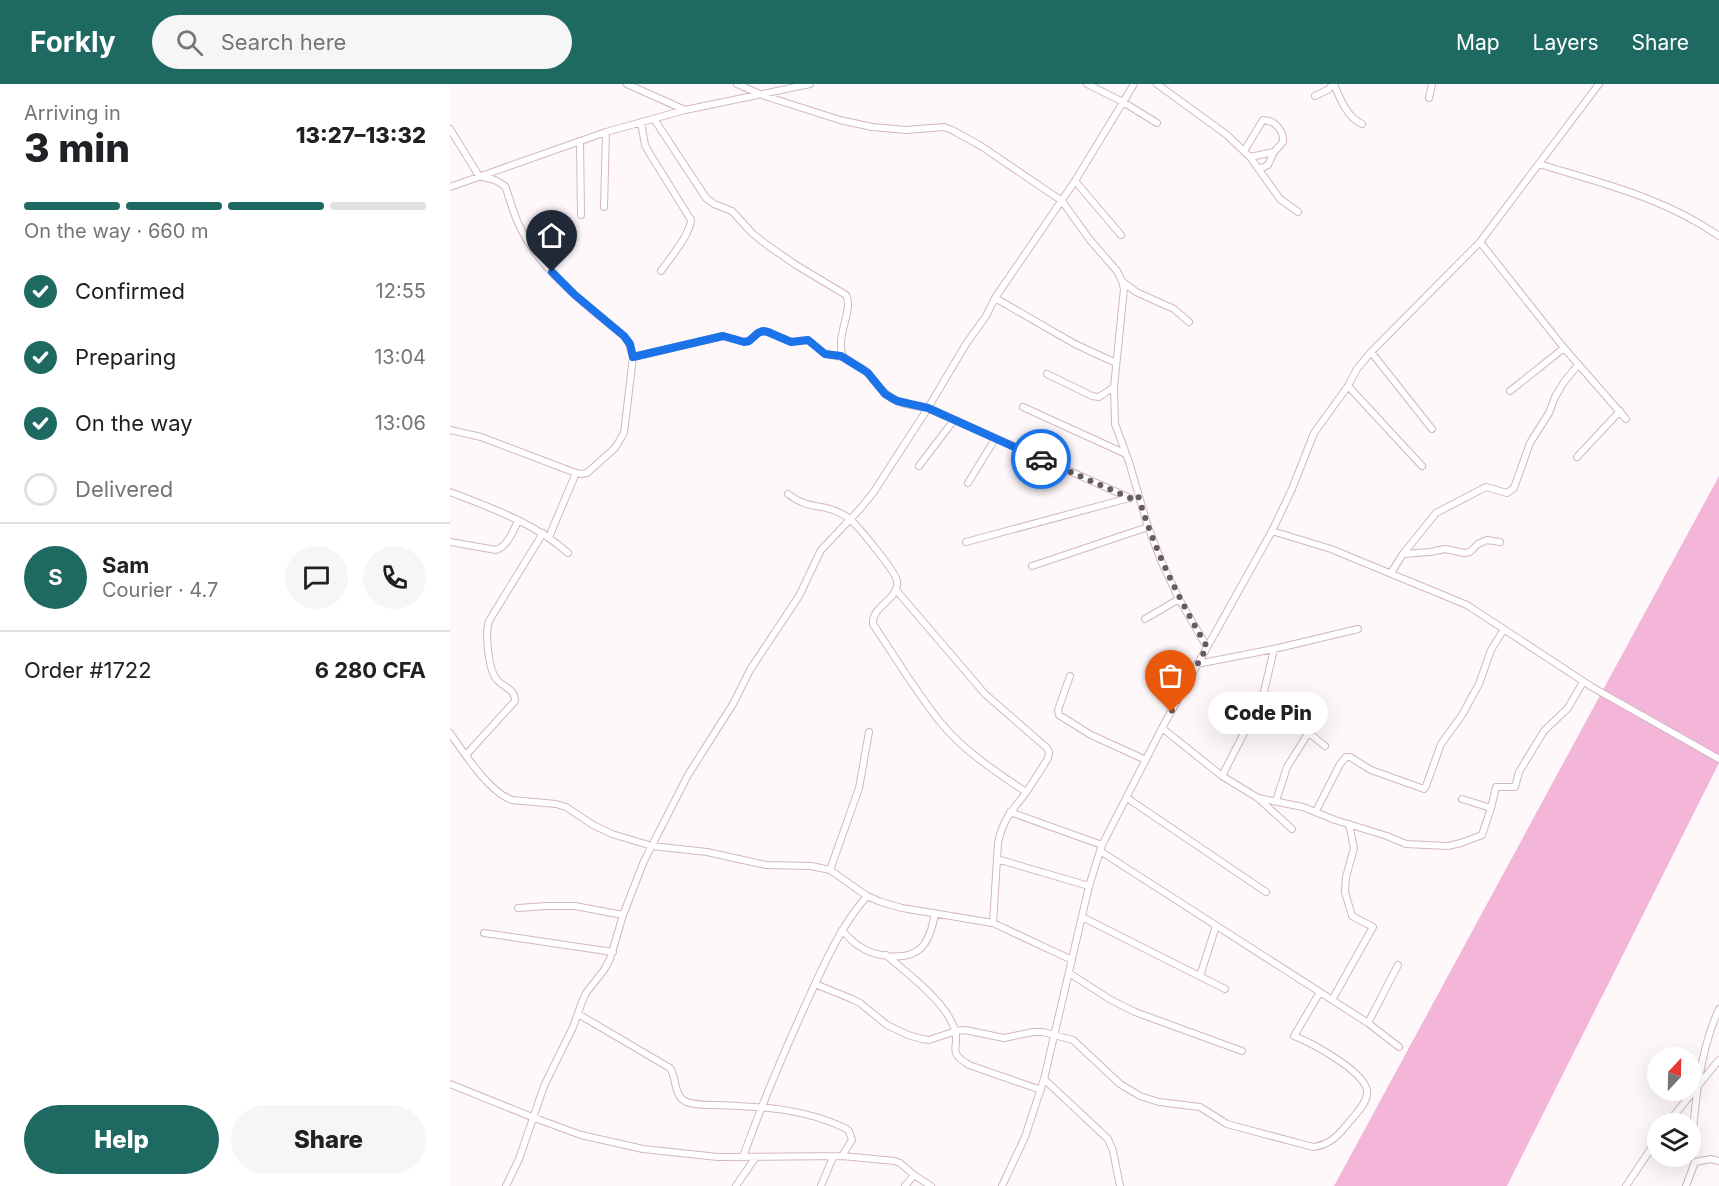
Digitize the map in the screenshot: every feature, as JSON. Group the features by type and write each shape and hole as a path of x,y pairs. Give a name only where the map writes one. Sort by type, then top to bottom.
{"street":[{"path":"627,84 685,110"},
{"path":"737,84 762,95 840,120 872,127 906,129 944,127 981,146 1062,201 1090,240 1117,271 1122,281 1124,289 1114,387 1115,424 1162,563 1179,599 1207,647"},
{"path":"450,186 641,122 685,110 810,84"},
{"path":"1087,84 1157,123"},
{"path":"506,1186 521,1154 544,1086 586,993 604,970 613,952 623,915 644,861 688,775 733,704 750,670 799,596 820,550 873,493 966,344 987,316 995,297 1062,201 1134,84"},
{"path":"1157,84 1222,130 1250,157 1280,199 1298,212"},
{"path":"1314,96 1334,84 1348,114 1362,124"},
{"path":"1430,98 1432,84"},
{"path":"1002,1186 1025,1137 1044,1080 1089,886 1101,848 1162,728 1272,531 1292,489 1314,433 1371,352 1480,242 1599,84"},
{"path":"654,119 706,198 732,211 752,233 767,245 846,295 849,304 841,338 843,357"},
{"path":"1244,151 1261,122 1267,119 1276,124 1283,138 1280,146 1274,152 1268,165 1259,169"},
{"path":"641,122 645,145 691,220 682,240 661,271"},
{"path":"450,129 479,176 495,180 505,186 520,227 532,248 575,295 624,336 630,344 633,357 624,433 615,448 584,474 481,437 450,430"},
{"path":"604,207 606,132"},
{"path":"579,141 581,214"},
{"path":"1250,157 1274,152"},
{"path":"1539,164 1662,204 1685,214 1719,236"},
{"path":"1075,181 1120,235"},
{"path":"1480,242 1578,366 1626,418"},
{"path":"1122,281 1136,292 1174,309 1189,322"},
{"path":"995,297 1075,344 1116,363"},
{"path":"633,357 723,336 744,342 763,331 791,342 808,340 825,354 843,357 866,371 891,398 905,404 928,408 1130,498"},
{"path":"1510,391 1564,348"},
{"path":"1371,352 1432,429"},
{"path":"1391,573 1436,513 1486,487 1507,493 1514,488 1530,443 1559,390 1578,366"},
{"path":"1047,374 1092,396 1099,397 1114,387"},
{"path":"1348,386 1422,466"},
{"path":"1023,407 1126,454"},
{"path":"1577,457 1620,411"},
{"path":"920,466 954,420"},
{"path":"968,483 995,439"},
{"path":"466,756 515,701 515,695 498,681 493,673 486,638 489,621 546,535 576,473"},
{"path":"450,492 518,520 546,535 568,553"},
{"path":"788,494 802,504 830,509 850,519 896,576 896,590 873,617 873,624 942,724 982,761 1026,792"},
{"path":"966,542 1138,495"},
{"path":"450,542 496,550 502,548 507,542 518,520"},
{"path":"1032,567 1148,527"},
{"path":"1272,531 1331,549 1467,605 1583,682 1719,759"},
{"path":"1403,555 1445,549 1464,553 1470,552 1478,544 1487,540 1500,542"},
{"path":"896,590 985,694 1047,748 1049,753 1048,758 1010,812 1000,831 993,923"},
{"path":"1145,619 1179,599"},
{"path":"1316,812 1340,764 1346,757 1350,757 1371,770 1424,789 1441,744 1462,716 1479,684 1491,650 1504,629"},
{"path":"1197,664 1358,630"},
{"path":"1222,776 1263,696 1274,649"},
{"path":"1070,676 1058,710 1059,715 1092,735 1146,760"},
{"path":"1258,798 1316,812 1406,844 1448,846 1482,836 1496,787 1515,788 1519,772 1544,731 1568,708 1583,682"},
{"path":"1263,696 1325,746"},
{"path":"1162,728 1222,776 1258,798 1292,829"},
{"path":"830,870 859,789 869,732"},
{"path":"1276,801 1287,767 1309,732"},
{"path":"450,733 492,788 505,798 566,807 593,825 612,834 652,846 707,852 766,865 811,866 830,870 867,896 890,906 993,923 1072,960"},
{"path":"1127,798 1266,892"},
{"path":"1462,799 1491,808"},
{"path":"1010,812 1101,848 1216,926 1368,1023 1399,1047"},
{"path":"1332,1000 1373,927 1353,916 1345,892 1346,877 1354,848 1349,824"},
{"path":"997,859 1089,886"},
{"path":"742,1157 761,1107 815,984 847,920 867,896"},
{"path":"518,908 575,906 623,915"},
{"path":"842,930 859,947 877,954 904,955 922,946 929,936 935,913"},
{"path":"1082,917 1225,988"},
{"path":"1200,976 1216,926"},
{"path":"484,933 613,952"},
{"path":"886,955 931,996 948,1016 956,1031 955,1052 961,1060 969,1065 1041,1090"},
{"path":"1368,1023 1398,965"},
{"path":"1069,973 1111,1000 1135,1012 1242,1052"},
{"path":"815,984 860,1003 887,1025 908,1035 929,1040 965,1030 1004,1038 1033,1032 1073,1040 1120,1084 1140,1096 1159,1102 1200,1107 1227,1124 1313,1147 1321,1146 1340,1134 1362,1107 1368,1092 1357,1073 1318,1048 1294,1036 1320,992"},
{"path":"1701,1071 1719,1009"},
{"path":"578,1014 670,1068 674,1072 678,1092 686,1102 794,1111 835,1123 849,1131 852,1140 842,1156"},
{"path":"1701,1082 1719,1060"},
{"path":"1044,1080 1108,1139 1113,1151 1120,1186"},
{"path":"450,1084 532,1117 600,1140 643,1149 697,1155 755,1158 842,1156 895,1161 931,1186"},
{"path":"1676,1113 1686,1101"},
{"path":"1626,1186 1647,1154"},
{"path":"821,1186 833,1157"},
{"path":"736,1186 755,1158"},
{"path":"1686,1186 1695,1162 1711,1159 1719,1161"},
{"path":"905,1186 914,1175"}],"shaded area":[{"path":"1719,476 1719,763 1507,1186 1334,1186"}],"way so far":[{"path":"1041,459 1130,498 1138,495 1162,563 1179,599 1207,647 1171,712"}],"place":[{"name":"Code Pin","path":"1171,712"}],"route":[{"path":"552,272 575,295 624,336 630,344 633,357 723,336 744,342 749,341 763,331 791,342 808,340 825,354 841,356 868,373 891,398 905,404 928,408 1041,459"}]}
